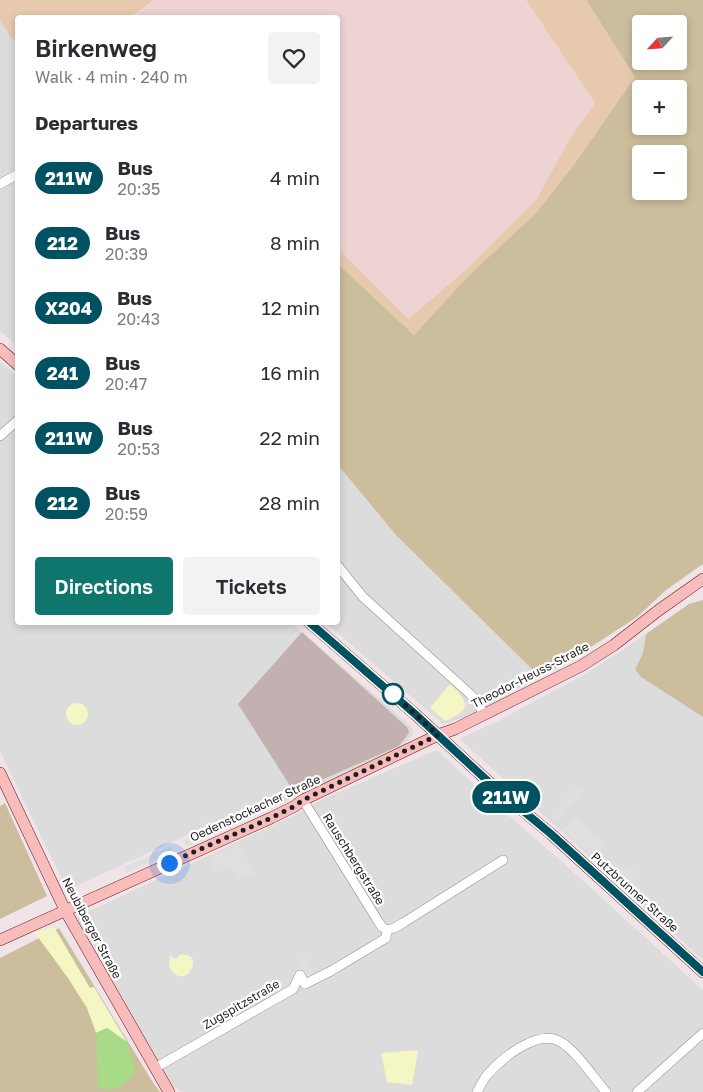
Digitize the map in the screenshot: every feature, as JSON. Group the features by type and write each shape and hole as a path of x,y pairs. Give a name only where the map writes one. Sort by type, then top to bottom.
{"street":[{"path":"0,184 15,176"},
{"path":"0,349 15,362"},
{"path":"0,436 15,423"},
{"path":"340,568 363,597 470,694 479,704 483,714"},
{"name":"Theodor-Heuss-Straße","path":"438,735 455,729 559,678 614,645 703,578"},
{"name":"Putzbrunner Straße","path":"313,625 392,693 492,785 549,832 703,972"},
{"name":"Oedenstockacher Straße","path":"0,940 271,818 303,800 438,735"},
{"name":"Neubiberger Straße","path":"0,773 65,910 170,1092"},
{"name":"Rauschbergstraße","path":"303,800 378,921 387,930"},
{"name":"Zugspitzstraße","path":"155,1068 293,989 300,976 305,984 331,971 386,938 387,930 403,923 503,860"},
{"path":"637,1092 703,1033"},
{"path":"477,1092 486,1077 503,1060 537,1039 546,1037 557,1040 568,1047 606,1092"}],"shaded area":[{"path":"0,0 154,0 134,15 15,15 15,43 0,21"},
{"path":"154,0 526,0 595,103 569,140 536,200 472,264 409,319 340,250 340,15 135,15"},
{"path":"526,0 586,0 635,77 573,166 536,213 468,276 414,335 340,266 340,250 409,319 472,264 536,200 569,140 595,103"},
{"path":"586,0 703,0 703,564 666,590 637,617 540,677 396,535 340,467 340,266 414,335 468,276 536,213 573,166 632,81 632,135 687,135 687,80 633,80 635,77"},
{"path":"0,21 15,43 15,344 0,331"},
{"path":"0,361 15,375 15,625 293,625 411,726 413,732 401,748 264,811 256,812 227,825 220,820 71,887 62,880 0,751"},
{"path":"340,467 396,535 540,677 466,717 443,724 328,625 340,625"},
{"path":"703,600 703,717 641,677 635,670 643,653 646,634 689,604"},
{"path":"302,632 408,728 409,733 399,746 294,792 238,704"},
{"path":"646,634 643,653 635,671 641,677 703,717 703,960 462,741 461,738 498,721 587,673"},
{"path":"434,751 438,751 703,990 703,1092 182,1092 172,1085 77,917 295,815 325,798"},
{"path":"578,786 583,791 555,822 550,816"},
{"path":"5,803 47,896 0,919 0,806"},
{"path":"575,816 606,844 593,858 562,830"},
{"path":"220,824 223,831 186,847 183,840"},
{"path":"238,844 254,873 238,881 230,866 216,873 209,859"},
{"path":"171,846 174,852 126,873 124,867"},
{"path":"618,864 624,870 629,865 641,876 635,883 644,891 636,898 610,872"},
{"path":"59,928 160,1092 0,1092 0,958"},
{"path":"305,956 315,974 308,979 297,961"}],"green space":[{"path":"450,684 461,696 465,705 460,713 445,721 430,708"},
{"path":"77,703 85,706 88,714 85,722 77,725 69,722 66,714 69,706"},
{"path":"54,927 90,988 94,987 127,1042 107,1028 96,1033 87,1008 35,933"},
{"path":"180,955 193,959 193,965 187,975 175,974 169,966 170,956 176,959"},
{"path":"107,1028 127,1042 136,1071 116,1089 98,1088 96,1033"},
{"path":"418,1050 412,1085 387,1082 381,1053"}],"bus line":[{"name":"211W","path":"312,625 415,714 492,785 551,834 703,972"}],"route":[{"path":"169,863 271,818 303,800 438,735 393,694"}]}
